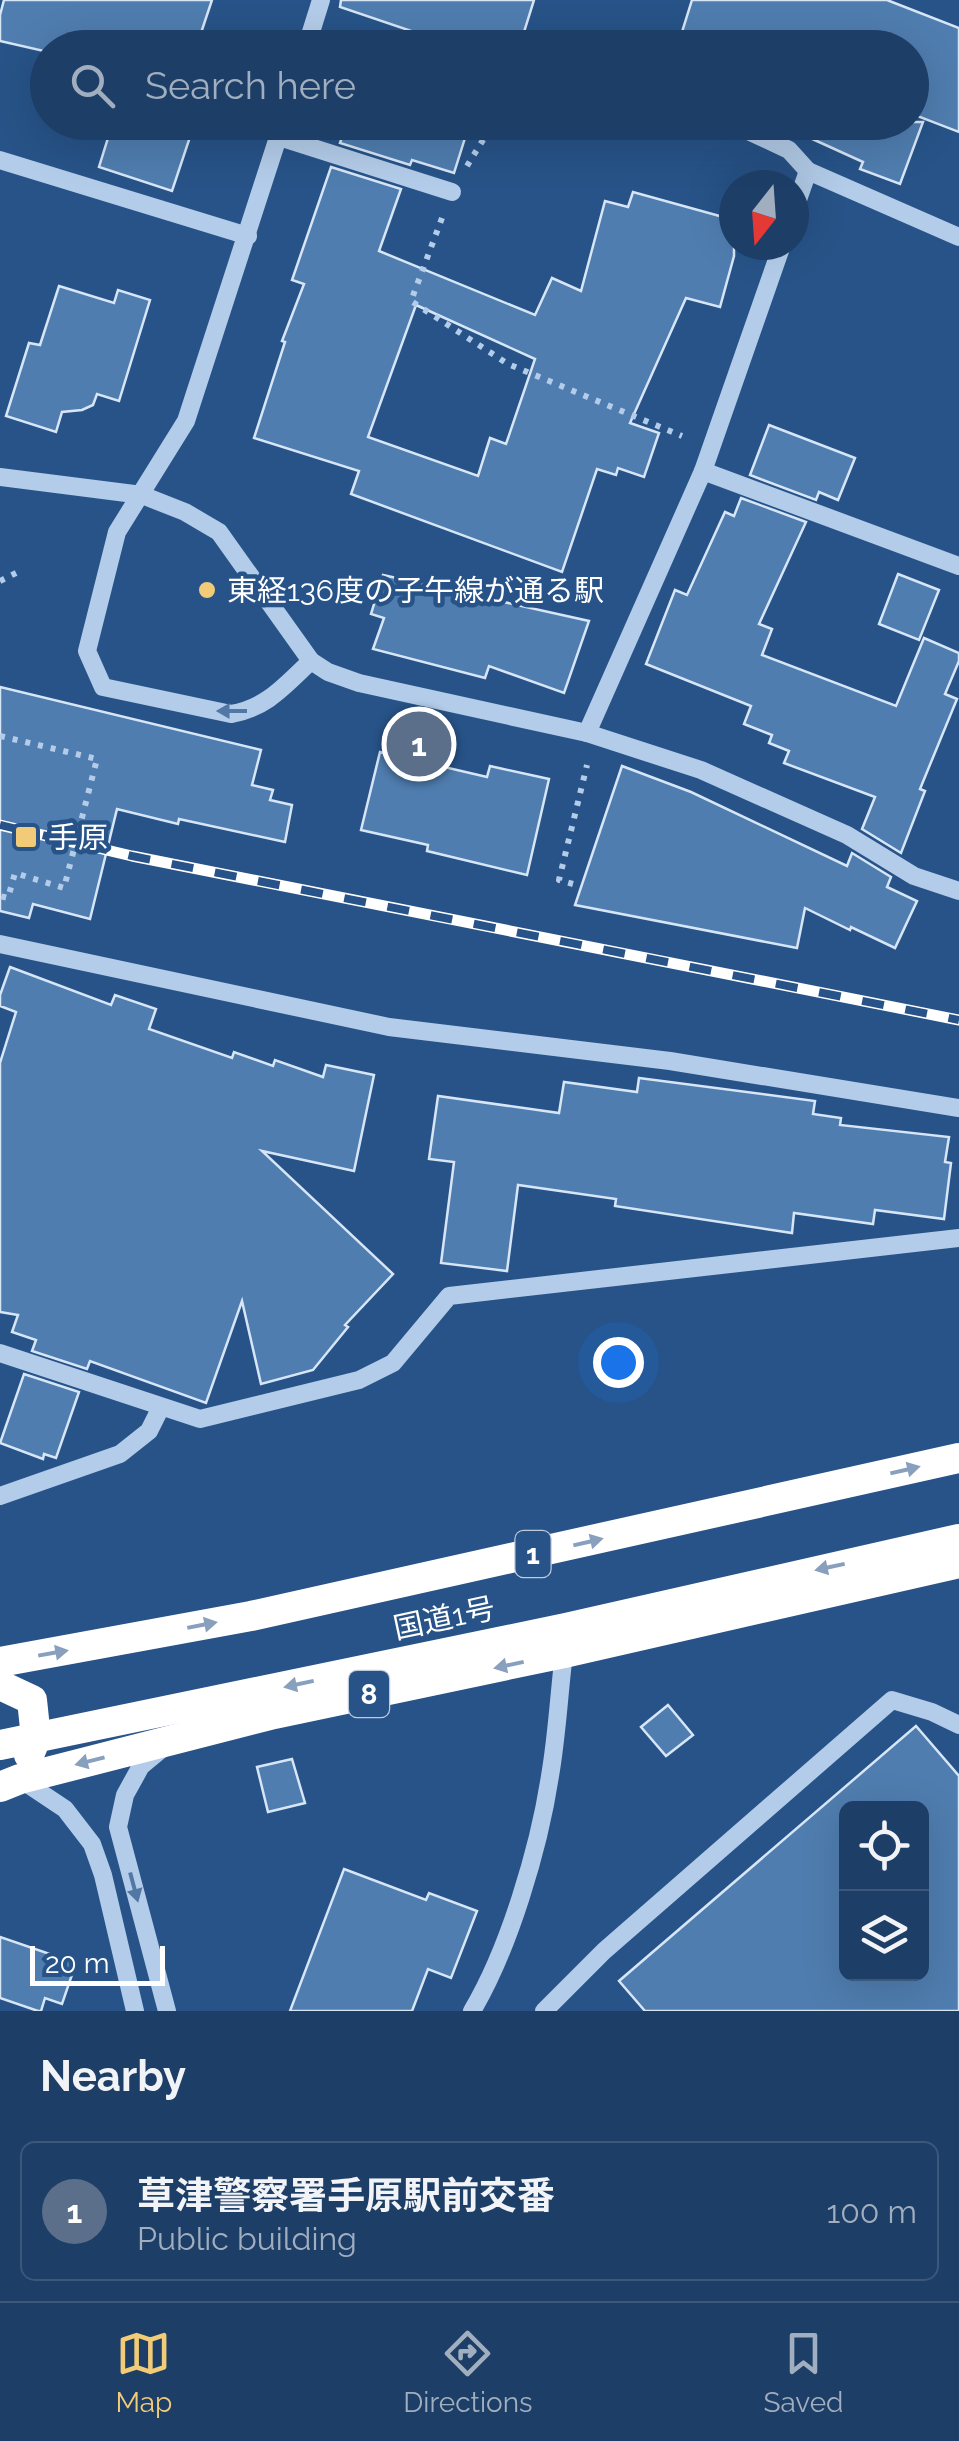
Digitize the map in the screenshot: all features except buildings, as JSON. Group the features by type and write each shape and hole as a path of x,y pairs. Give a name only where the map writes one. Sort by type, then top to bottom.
{"highway":[{"name":"国道1号","path":"0,1662 270,1612 959,1458"},
{"name":"国道1号","path":"0,1746 548,1632 959,1539"},
{"name":"8","path":"10,1783 274,1714 959,1563"},
{"path":"0,1685 32,1700 36,1738 10,1783"}],"street":[{"path":"312,30 321,0"},
{"path":"278,140 186,421 117,532 86,651 103,687 231,714 252,710 311,661"},
{"path":"309,140 452,192"},
{"path":"768,140 789,150 807,170"},
{"path":"0,160 248,236"},
{"path":"809,171 959,237"},
{"path":"591,734 703,471 777,260"},
{"path":"703,471 959,566"},
{"path":"1,477 142,495 219,532 311,661 328,672 359,683 591,734 701,770 847,835 914,876 959,891"},
{"path":"0,944 389,1027 670,1061 959,1108"},
{"path":"0,1353 200,1419 359,1380 393,1363 449,1296 959,1238"},
{"path":"0,1496 120,1454 149,1431 161,1407"},
{"path":"472,2011 508,1934 530,1861 550,1778 564,1653"},
{"path":"544,2011 604,1952 892,1700 959,1725"},
{"path":"167,2011 118,1827 125,1796 141,1766 172,1740"},
{"path":"10,1783 65,1808 92,1844 104,1875 136,2011"}],"path":[{"path":"483,140 452,192 411,302 508,364 710,448"},
{"path":"0,581 18,572"},
{"path":"573,884 559,880 591,734"},
{"path":"0,736 98,759 64,888 14,874 8,898 0,896"}],"railway":[{"path":"0,825 132,856 959,1020"}],"place":[{"name":"東経136度の子午線が通る駅","path":"207,590"},
{"name":"草津警察署手原駅前交番","path":"419,744"},
{"name":"手原","path":"26,837"}]}
